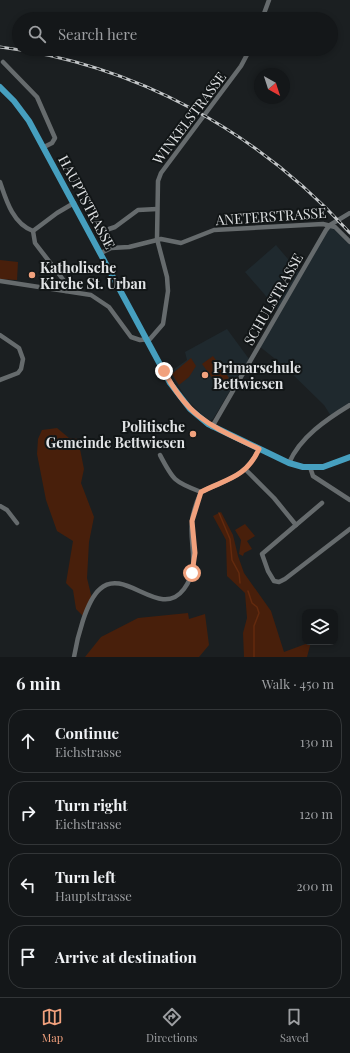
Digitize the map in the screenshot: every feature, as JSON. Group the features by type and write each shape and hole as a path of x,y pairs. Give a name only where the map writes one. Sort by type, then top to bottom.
{"main road":[{"name":"HAUPTSTRASSE","path":"0,87 25,114 175,390 194,413 212,427 289,463 310,467 328,466 350,457"}],"street":[{"path":"265,12 269,0"},
{"name":"WINKELSTRASSE","path":"147,339 153,336 163,324 168,291 167,277 157,239 158,181 164,168 230,83 242,66 247,56"},
{"path":"3,62 30,89 42,108 55,138 52,143 44,147"},
{"path":"0,182 6,199 22,226 34,231"},
{"path":"34,231 57,213 74,203"},
{"path":"96,219 103,231 115,227 138,210 157,208"},
{"name":"ANETERSTRASSE","path":"101,253 111,248 135,246 157,239 181,243 214,230 330,225 350,213"},
{"path":"330,225 335,226 350,242"},
{"name":"SCHULSTRASSE","path":"212,427 330,225"},
{"path":"34,231 35,243 65,282 66,291"},
{"path":"0,282 91,295 101,300 109,307 131,337 140,340 147,339"},
{"path":"0,335 19,348 23,359 21,369 18,373 0,380"},
{"path":"289,463 315,430 331,416 350,405"},
{"path":"74,657 77,642 93,598 105,585 120,584 163,600 176,596 183,590 192,573 194,564 192,521 201,492 246,470 252,463 259,449"},
{"path":"160,456 173,479 178,483 201,492"},
{"path":"310,467 313,476 350,500"},
{"path":"246,470 274,498 296,525"},
{"path":"322,503 262,554 268,571 274,581 279,582 285,579 350,529"},
{"path":"0,506 7,510 17,523"}],"shaded area":[{"path":"330,225 350,242 350,405 331,416 324,405 284,366 259,346"},
{"path":"276,245 299,272 278,310 245,272"},
{"path":"0,260 18,262 17,280 0,279"},
{"name":"Primarschule Bettwiesen","path":"227,329 249,359 213,419 209,421 187,400 170,372 187,360 185,352"},
{"path":"213,356 229,378 218,386 202,364"},
{"path":"191,358 196,366 189,377 179,385 172,374"},
{"path":"57,428 69,438 78,439 84,469 81,483 94,517 89,542 87,578 92,599 84,617 76,609 73,590 66,583 73,541 57,531 46,500 37,454 38,439 42,430"},
{"path":"221,512 233,535 244,573 271,611 284,652 303,645 310,645 307,657 244,657 243,633 247,618 245,593 227,576 226,540 213,516"},
{"path":"245,524 255,536 247,541 252,549 244,553 243,556 239,554 241,540 235,530"},
{"path":"188,613 189,619 205,614 209,645 199,657 85,657 101,637 138,618"}],"waterway":[{"path":"219,513 230,539 232,560 239,573 240,583"},
{"path":"248,591 252,603 257,607 259,613 254,626 254,657"}],"railway":[{"path":"0,47 12,49"},
{"path":"50,56 99,69 146,87 192,108 235,134 276,164 314,197 350,233"}],"place":[{"name":"Katholische Kirche St. Urban","path":"32,275"},
{"name":"Primarschule Bettwiesen","path":"205,375"},
{"name":"Politische Gemeinde Bettwiesen","path":"193,434"}],"route":[{"path":"164,371 175,390 201,420 217,430 259,449 252,463 246,470 201,492 192,521 195,553 192,573"}]}
